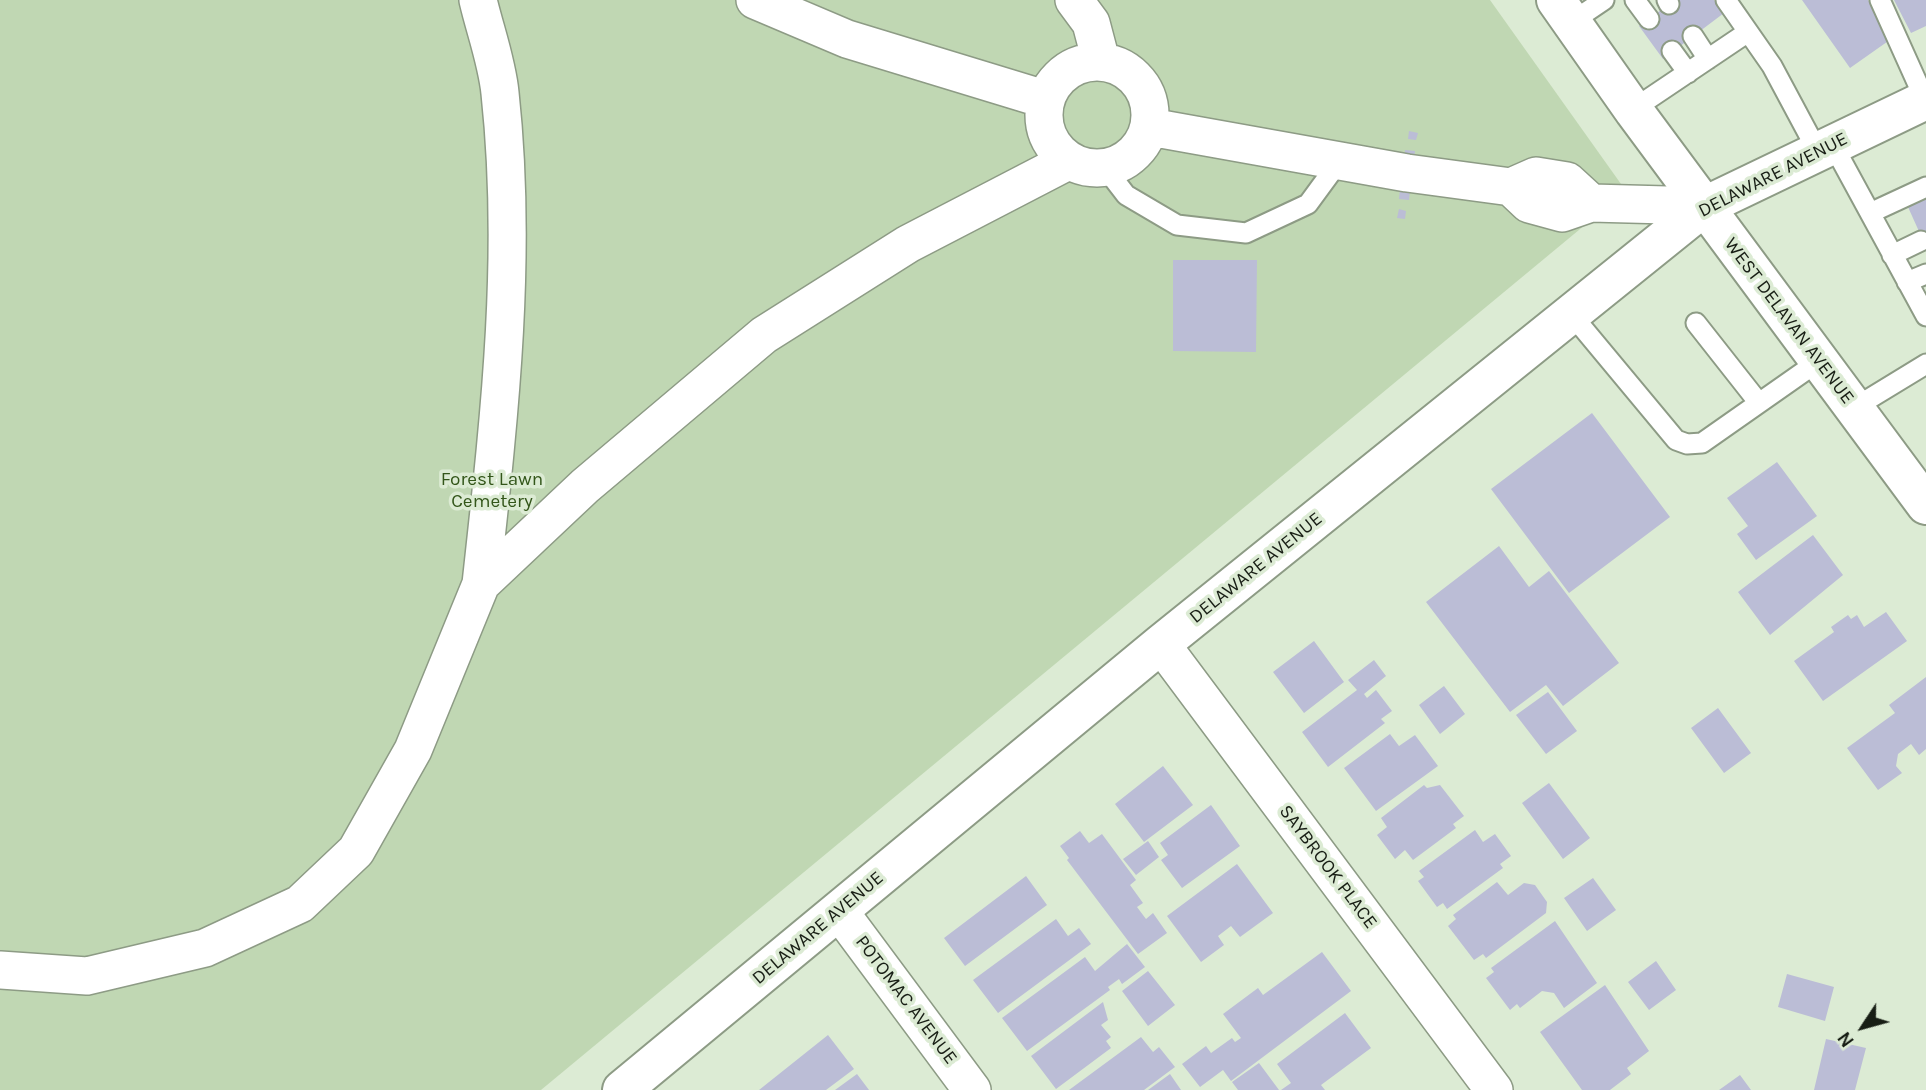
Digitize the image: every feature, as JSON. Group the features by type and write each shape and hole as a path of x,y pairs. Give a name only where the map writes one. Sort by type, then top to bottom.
{"main road":[{"name":"WEST DELAVAN AVENUE","path":"1564,11 1926,505"},
{"name":"DELAWARE AVENUE","path":"622,1090 1161,644 1705,206 1926,100"}],"street":[{"path":"0,971 86,976 205,948 300,905 356,851 413,750 481,584 503,384 510,248 500,90 478,0"},
{"path":"755,0 847,39 1044,99"},
{"path":"1074,0 1091,23 1101,61"},
{"path":"1101,61 1118,66 1134,77 1144,91 1150,108 1150,127 1138,150 1124,162 1106,169 1086,168 1068,161 1049,140 1043,122 1044,99 1065,72 1082,64 1101,61"},
{"path":"1150,127 1341,159 1407,173 1511,187 1529,204 1562,213 1591,203 1705,206"},
{"path":"481,584 585,486 764,335 908,244 1068,161"},
{"name":"SAYBROOK PLACE","path":"1161,644 1494,1090"},
{"name":"POTOMAC AVENUE","path":"839,911 972,1090"}],"lane":[{"path":"1564,11 1604,0"},
{"path":"1635,0 1649,19"},
{"path":"1726,0 1870,213 1926,316"},
{"path":"1880,0 1926,100"},
{"path":"1635,108 1748,32"},
{"path":"1693,36 1708,59"},
{"path":"1672,51 1688,73"},
{"path":"1106,169 1126,195 1177,225 1246,233 1308,204 1341,159"},
{"path":"1870,213 1926,187"},
{"path":"1892,255 1921,241"},
{"path":"1907,282 1926,274"},
{"path":"1572,315 1676,440 1687,444 1702,443 1819,361"},
{"path":"1696,323 1759,403"},
{"path":"1854,408 1926,364"}],"green space":[{"name":"Forest Lawn Cemetery","path":"0,0 1490,0 1626,191 541,1090 0,1090"}],"building":[{"path":"1675,0 1714,0 1724,13 1663,59 1639,26"},
{"path":"1802,0 1868,0 1894,37 1850,68"},
{"path":"1894,0 1926,0 1926,26 1911,33"},
{"path":"1409,131 1418,133 1416,140 1408,139"},
{"path":"1405,150 1415,151 1414,160 1404,160"},
{"path":"1400,189 1410,190 1409,200 1399,199"},
{"path":"1926,199 1926,247 1908,207"},
{"path":"1399,209 1406,211 1405,219 1397,218"},
{"path":"1173,260 1257,260 1256,352 1173,351"},
{"path":"1592,413 1670,517 1569,593 1491,489"},
{"path":"1777,462 1817,516 1756,560 1737,534 1748,526 1727,498"},
{"path":"1813,535 1843,575 1770,635 1738,592"},
{"path":"1499,546 1529,587 1549,571 1619,663 1563,706 1546,685 1510,712 1426,602"},
{"path":"1886,612 1907,641 1823,701 1794,661 1834,632 1831,627 1848,615 1851,619 1857,615 1864,627"},
{"path":"1314,641 1344,682 1304,713 1273,672"},
{"path":"1374,660 1386,676 1364,694 1367,698 1376,690 1392,711 1381,719 1385,723 1328,767 1302,732 1357,690 1348,680"},
{"path":"1926,677 1926,749 1919,755 1911,744 1898,754 1896,766 1902,773 1878,790 1847,748 1895,713 1889,705"},
{"path":"1444,686 1465,714 1440,734 1419,705"},
{"path":"1548,692 1577,731 1546,754 1516,715"},
{"path":"1718,708 1751,753 1724,773 1691,728"},
{"path":"1390,734 1399,746 1415,735 1438,766 1376,811 1344,768"},
{"path":"1163,766 1193,805 1144,842 1115,804"},
{"path":"1549,783 1590,838 1563,859 1522,803"},
{"path":"1424,785 1427,788 1440,785 1464,816 1453,824 1456,828 1413,860 1405,850 1395,859 1377,835 1387,827 1381,818"},
{"path":"1211,805 1240,846 1182,888 1161,860 1168,855 1160,843"},
{"path":"1475,830 1483,842 1495,834 1511,856 1500,864 1503,868 1447,909 1443,903 1437,907 1418,881 1424,877 1419,871"},
{"path":"1080,831 1089,843 1102,834 1136,880 1130,885 1143,903 1137,907 1146,919 1153,913 1167,933 1138,954 1067,860 1069,858 1060,846"},
{"path":"1148,841 1159,857 1136,875 1123,859"},
{"path":"1237,864 1273,913 1240,937 1231,926 1218,936 1224,945 1201,962 1167,916"},
{"path":"1026,876 1047,905 965,966 944,938"},
{"path":"1593,878 1616,910 1587,931 1564,898"},
{"path":"1497,882 1508,895 1524,883 1535,885 1547,902 1546,913 1486,958 1483,954 1474,960 1448,926 1456,919 1453,915"},
{"path":"1056,919 1068,936 1079,928 1091,944 998,1013 973,980"},
{"path":"1555,921 1597,983 1564,1008 1554,993 1542,991 1520,1008 1517,1004 1510,1010 1486,978 1494,972 1491,968"},
{"path":"1127,944 1145,967 1122,984 1119,979 1108,987 1110,990 1027,1051 1002,1018 1085,957 1095,971"},
{"path":"1322,952 1351,991 1231,1081 1223,1070 1200,1087 1182,1064 1206,1046 1211,1053 1232,1038 1235,1042 1241,1038 1223,1014 1258,988 1263,995"},
{"path":"1656,961 1676,990 1649,1010 1628,982"},
{"path":"1148,971 1175,1005 1148,1026 1122,991"},
{"path":"1787,974 1834,987 1825,1021 1778,1007"},
{"path":"1605,985 1649,1051 1627,1068 1631,1074 1610,1090 1582,1090 1540,1032"},
{"path":"1103,1002 1108,1020 1101,1025 1111,1037 1106,1041 1111,1048 1056,1089 1031,1056"},
{"path":"1345,1013 1371,1048 1321,1085 1325,1090 1281,1090 1291,1083 1277,1064"},
{"path":"828,1035 854,1069 826,1090 759,1090"},
{"path":"1141,1037 1153,1052 1159,1047 1175,1067 1144,1090 1069,1090"},
{"path":"1826,1039 1866,1048 1855,1090 1814,1090"},
{"path":"1259,1063 1279,1090 1238,1090 1232,1082"},
{"path":"857,1074 869,1090 835,1090"},
{"path":"1170,1074 1181,1090 1148,1090"},
{"path":"1740,1075 1751,1090 1719,1090"}]}
